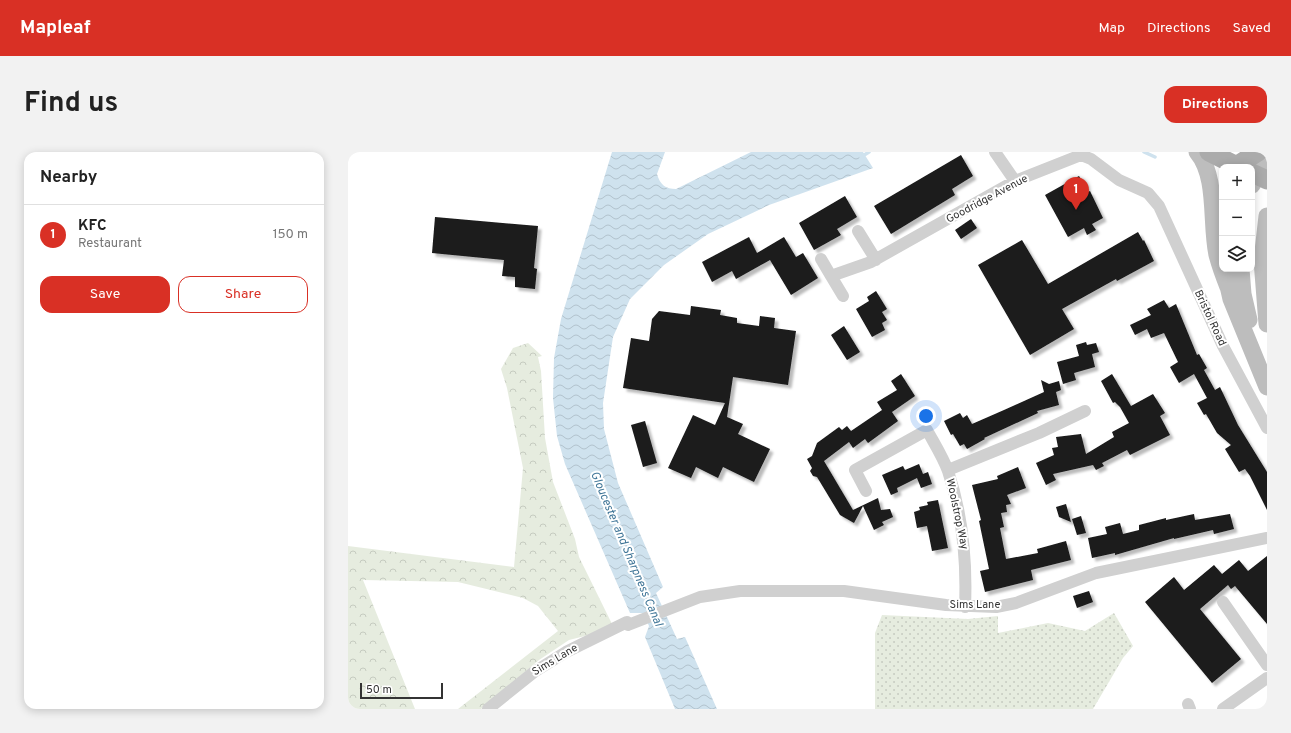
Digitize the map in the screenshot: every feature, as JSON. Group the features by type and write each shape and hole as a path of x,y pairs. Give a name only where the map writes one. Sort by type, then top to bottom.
{"main road":[{"path":"1197,152 1204,162 1209,178 1217,255 1267,387"},
{"path":"1209,152 1234,164"},
{"path":"1251,164 1259,152 1267,159 1255,166"},
{"path":"1267,216 1265,256 1267,324"},
{"path":"1225,272 1228,287"},
{"path":"1241,272 1243,294 1261,371"}],"street":[{"path":"995,152 1015,181"},
{"name":"Goodridge Avenue","path":"831,276 876,260 1015,181 1081,155 1091,159 1119,180 1148,193 1159,206"},
{"name":"Bristol Road","path":"1159,206 1223,346 1267,428"},
{"path":"858,231 876,260"},
{"path":"821,259 843,296"},
{"name":"Woolstrop Way","path":"948,470 1039,433 1085,411"},
{"name":"Woolstrop Way","path":"866,491 855,470 927,430 948,470 963,535 966,561 965,607"},
{"name":"Sims Lane","path":"488,709 534,672 566,652 627,622 628,625 700,597 740,591 844,591 965,607 996,607 1016,603 1096,573 1267,538"},
{"path":"1223,602 1267,665"},
{"path":"1223,709 1267,678"}],"green space":[{"path":"528,343 542,356 538,357 541,371 545,438 553,482 575,539 579,557 612,624 589,635 569,640 539,660 481,709 458,709 558,631 538,606 523,598 458,582 363,580 415,709 348,709 348,546 514,567 523,468 507,388 501,369 513,348"},
{"path":"1114,613 1133,646 1123,658 1093,709 875,709 875,633 882,615 968,619 998,616 998,633 1048,623 1085,631"}],"water":[{"name":"Gloucester and Sharpness Canal","path":"612,152 665,152 657,174 664,186 672,189 676,189 751,152 863,152 873,168 769,205 708,234 664,265 630,299 613,337 603,403 604,429 618,483 663,587 656,593 677,639 685,637 717,709 675,709 645,637 649,626 643,613 630,613 565,464 557,436 553,398 554,358 561,319"}],"building":[{"path":"961,155 973,176 952,189 955,195 891,234 874,206"},
{"path":"1079,176 1088,192 1090,191 1103,218 1092,224 1096,230 1087,235 1084,228 1068,237 1045,195"},
{"path":"845,196 857,217 837,229 841,235 814,250 799,223"},
{"path":"435,217 538,226 534,268 537,269 535,289 515,287 515,277 502,276 504,260 432,253"},
{"path":"971,219 977,228 961,239 955,230"},
{"path":"1138,232 1143,241 1144,240 1154,261 1117,281 1116,279 1062,309 1074,329 1030,355 978,265 1022,240 1048,284"},
{"path":"749,237 757,253 784,237 796,257 803,253 818,278 791,295 770,260 736,279 732,271 712,282 702,262"},
{"path":"876,291 887,309 882,312 887,320 882,323 885,330 872,337 856,309 869,301 867,297"},
{"path":"1164,300 1169,308 1176,304 1197,355 1199,354 1207,368 1204,370 1215,390 1220,387 1238,425 1267,472 1267,510 1250,476 1245,469 1239,472 1225,449 1231,445 1217,433 1206,414 1204,415 1197,403 1207,398 1194,374 1179,383 1170,367 1178,362 1164,333 1151,338 1147,329 1135,335 1130,325 1151,315 1147,309"},
{"path":"691,306 721,310 720,315 737,318 737,323 759,326 760,316 775,318 774,328 796,331 788,385 733,377 727,417 743,424 738,434 770,449 754,482 723,467 718,478 696,467 691,478 668,468 693,415 715,425 725,403 623,388 631,338 649,341 652,319 659,311 690,315"},
{"path":"844,326 860,352 847,360 831,335"},
{"path":"1086,342 1087,345 1096,343 1099,352 1092,354 1095,367 1074,373 1076,380 1063,384 1057,362 1079,356 1076,345"},
{"path":"901,374 915,396 892,412 898,421 868,443 865,439 853,448 849,442 824,461 853,510 878,498 881,510 890,509 893,517 882,522 884,525 874,530 863,506 854,523 840,515 817,477 813,476 810,471 812,468 807,459 812,456 817,443 839,427 842,430 847,426 851,431 882,410 877,402 897,390 891,381"},
{"path":"1112,374 1131,406 1153,394 1165,413 1160,416 1170,435 1130,455 1127,450 1102,463 1104,466 1096,470 1093,465 1053,474 1056,480 1046,485 1036,463 1054,455 1052,448 1058,447 1056,437 1081,434 1086,454 1114,437 1112,432 1129,423 1120,407 1115,402 1113,403 1101,381"},
{"path":"1041,380 1049,384 1059,381 1061,390 1056,392 1059,405 1037,411 1038,413 984,438 985,439 967,449 964,444 960,446 953,434 951,435 944,421 960,413 963,418 967,415 972,424 1044,392"},
{"path":"645,421 657,463 643,467 631,425"},
{"path":"919,464 923,474 928,472 932,484 921,488 917,478 897,488 898,492 891,495 882,475 903,466 905,470"},
{"path":"1018,467 1026,488 1007,495 1011,504 1006,505 1007,512 1001,513 1004,527 1000,528 1006,559 1038,553 1037,549 1066,541 1071,560 1031,570 1033,580 985,592 980,571 989,569 979,521 981,520 972,485 998,479 997,476"},
{"path":"938,500 948,548 932,551 927,526 917,528 914,512 920,510 919,507 928,505 927,502"},
{"path":"1066,504 1071,522 1059,517 1056,507"},
{"path":"1194,514 1195,520 1230,514 1234,529 1214,534 1213,530 1174,538 1115,555 1115,553 1092,558 1088,538 1107,534 1105,527 1120,523 1123,534 1139,530 1139,525 1166,518 1166,520"},
{"path":"1081,516 1086,533 1077,535 1072,519"},
{"path":"1267,556 1267,624 1235,586 1231,589 1228,585 1200,609 1241,659 1212,683 1145,602 1174,577 1184,590 1214,565 1222,574 1239,560 1248,571"},
{"path":"1089,591 1093,602 1077,608 1073,596"}],"waterway":[{"path":"861,157 869,152"},
{"path":"1144,152 1155,157"}],"place":[{"name":"KFC","path":"1076,210"}]}
